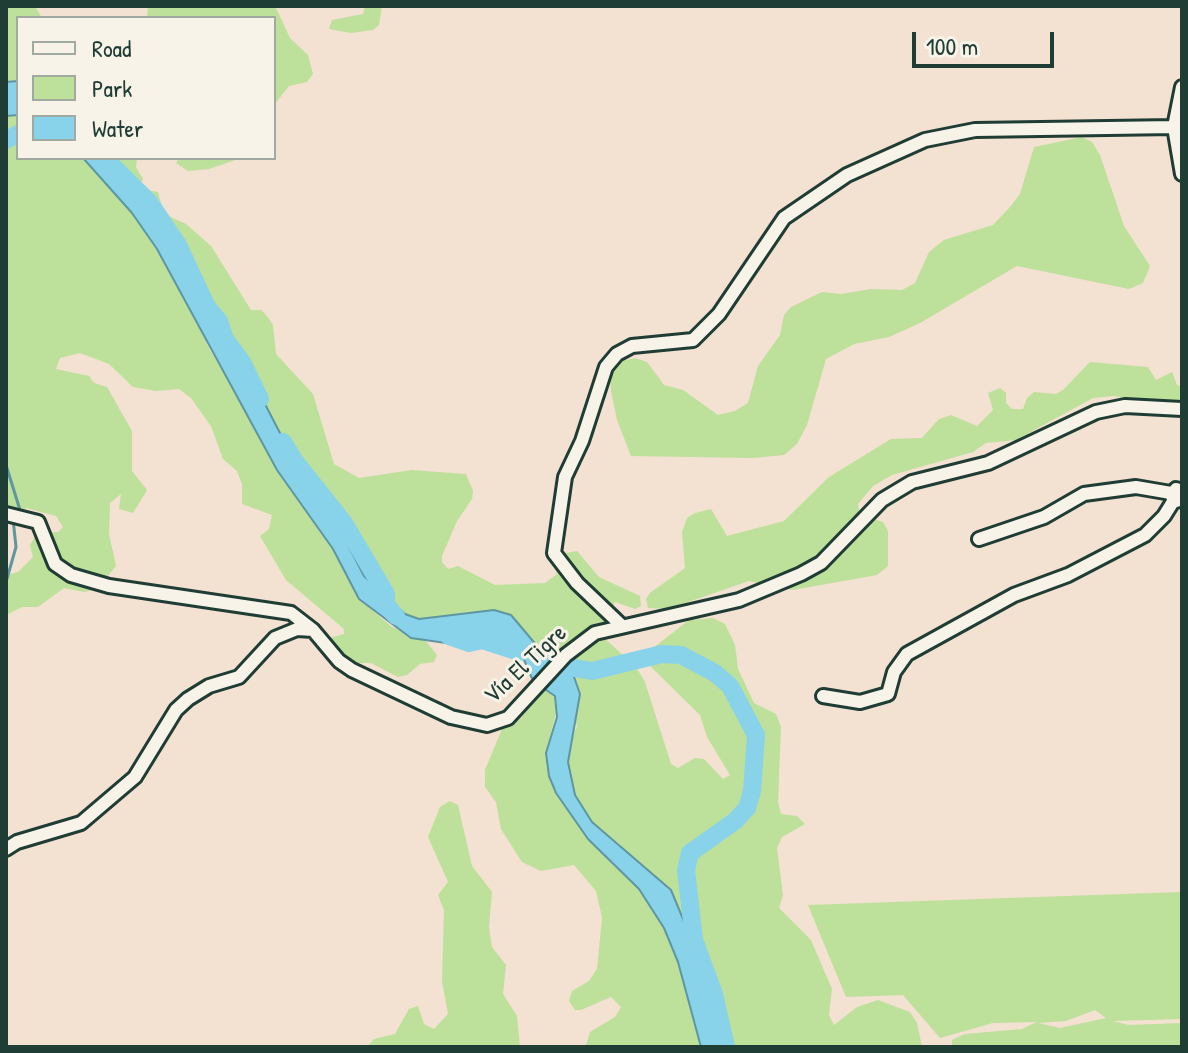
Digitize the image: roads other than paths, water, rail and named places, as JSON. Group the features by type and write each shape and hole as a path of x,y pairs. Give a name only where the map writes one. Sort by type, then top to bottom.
{"street":[{"path":"1182,87 1174,127 1182,174"},
{"path":"621,625 577,583 554,553 565,477 586,429 606,367 617,354 632,346 693,340 719,314 784,218 847,175 925,140 975,130 1174,127"},
{"name":"Vía El Tigre","path":"6,514 38,522 55,564 71,575 109,586 291,613 313,630 339,661 352,670 464,722 498,723 508,718 566,655 595,633 739,600 801,574 821,563 882,500 912,482 988,463 1096,412 1125,406 1182,409"},
{"path":"823,696 860,702 888,694 894,672 907,654 1014,595 1068,575 1145,535 1164,516 1177,496 1136,487 1084,494 1044,517 979,539"},
{"path":"6,849 17,842 81,823 135,777 176,710 188,699 209,686 239,677 275,638 297,629 313,630"}],"water":[{"path":"16,81 16,115 6,116 6,82"},
{"path":"85,160 106,160 149,202 168,230 233,355 252,379 294,460 327,504 364,576 405,614 419,619 494,610 511,615 538,647 556,656 573,674 580,694 568,762 575,795 592,822 671,890 714,994 723,1047 701,1047 678,962 664,928 639,889 588,839 556,793 549,776 546,753 557,717 555,696 533,681 522,655 503,640 489,639 460,645 411,638 359,599 333,549 277,470 157,249 132,213"}],"waterway":[{"path":"6,140 16,135"},
{"path":"106,160 149,202 178,245 207,307 219,321 225,339 242,362 260,399"},
{"path":"283,442 344,523 386,594 386,605 396,616"},
{"path":"6,465 20,510 17,513"},
{"path":"6,582 16,547 13,519"},
{"path":"449,636 469,643 482,640 519,652 526,650 557,665 592,671 662,654 681,655 715,673 730,686 756,735 752,791 747,808 735,821 690,853 686,870 694,940 714,994 726,1047"}]}
